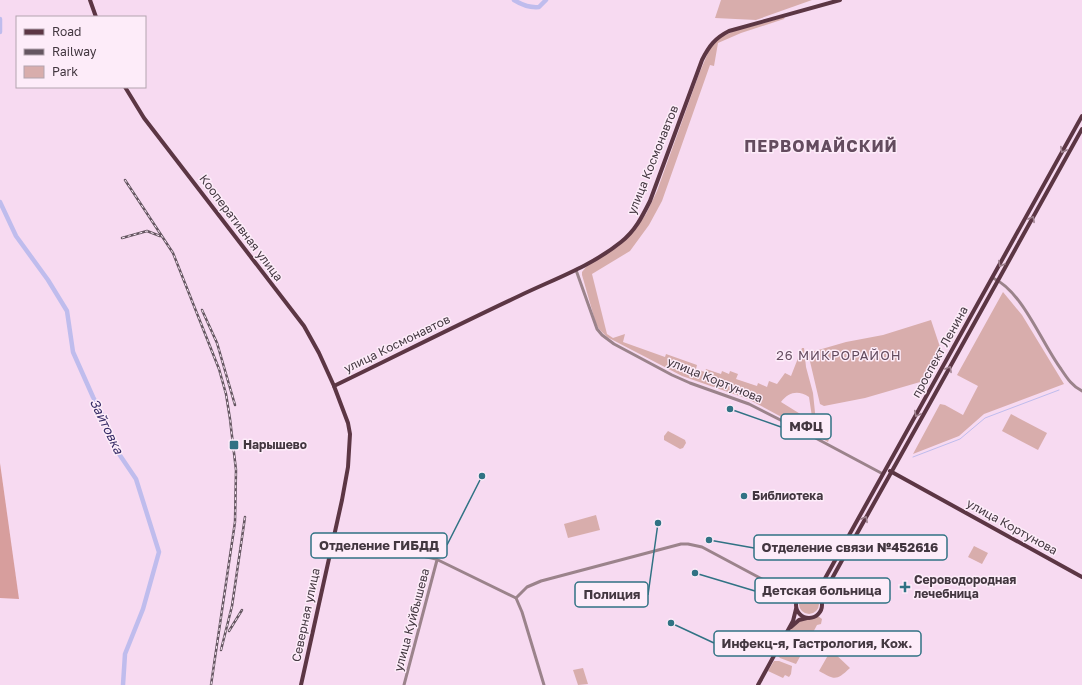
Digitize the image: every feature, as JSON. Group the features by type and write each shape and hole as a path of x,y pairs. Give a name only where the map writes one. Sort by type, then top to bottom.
{"main road":[{"path":"90,0 96,16"},
{"path":"826,4 830,0"},
{"name":"улица Космонавтов","path":"334,386 535,288 576,270 603,255 621,242 634,230 641,220 652,196 702,60 714,40 729,31 840,0"},
{"name":"Кооперативная улица","path":"126,88 144,118 304,326 319,353 334,386"},
{"name":"проспект Ленина","path":"810,592 820,586 823,582 1082,116"},
{"name":"проспект Ленина","path":"822,603 822,597 833,576 1082,129"},
{"name":"Северная улица","path":"301,685 348,467 350,434 348,423 334,386"},
{"name":"улица Кортунова","path":"886,469 1082,577"},
{"path":"883,474 888,477"},
{"path":"758,685 793,621 798,598 802,593 810,592 819,597 822,603 818,614 814,617 799,620 785,636"},
{"path":"796,608 801,615 808,618"}],"street":[{"name":"улица Кортунова","path":"576,270 597,329 614,344 682,380 749,404 883,474"},
{"path":"993,278 1004,284 1022,305 1071,384 1082,391"},
{"path":"334,537 438,560 516,598 522,612 544,685"},
{"path":"516,598 528,588 541,581 681,544 688,544 702,547 785,592 792,597 796,603"},
{"name":"улица Куйбышева","path":"404,685 438,560"},
{"path":"785,592 793,595 802,593"}],"green space":[{"path":"721,0 812,0 756,20 715,18"},
{"path":"785,17 784,19 741,33 718,43 714,66 710,65 662,201 649,225 630,251 592,274 607,334 613,338 625,334 623,342 665,357 666,354 697,365 696,369 705,372 706,369 721,374 722,371 729,374 730,371 738,374 736,379 757,386 758,383 767,387 769,381 777,384 785,373 791,376 802,348 804,348 806,367 813,393 816,422 812,417 809,397 801,393 794,393 787,396 781,402 810,420 829,439 828,442 748,399 682,376 607,337 596,324 582,275 582,272 586,267 633,232 646,214 657,191 699,74 710,48 719,38 734,31"},
{"path":"1003,292 1022,315 1064,384 984,414 959,436 913,454 940,404 945,405 963,415 978,386 957,375"},
{"path":"931,320 942,353 927,380 865,398 824,406 820,404 808,353 846,342 883,335"},
{"path":"1011,414 1047,433 1038,450 1002,431"},
{"path":"668,431 685,440 686,443 683,448 680,449 664,440 664,436"},
{"path":"596,515 600,530 568,538 564,524"},
{"path":"974,546 988,553 982,564 968,557"},
{"path":"809,594 816,597 819,604 816,611 809,614 802,611 799,604 802,597"},
{"path":"818,616 822,619 821,624 817,625 796,664 780,658 777,655 788,633 794,625 800,621"},
{"path":"831,650 850,668 842,675 835,678 819,671"},
{"path":"774,661 779,661 792,666 789,677 785,675 783,678 768,671"},
{"path":"583,668 588,684 578,685 573,670"}],"shaded area":[{"path":"0,463 19,599 0,598"}],"waterway":[{"name":"Зайтовка","path":"514,0 526,6 532,7 539,7 546,0"},
{"name":"Зайтовка","path":"0,19 0,32"},
{"name":"Зайтовка","path":"0,202 16,236 48,280 67,311 73,352 106,422 115,448 136,479 159,552 143,609 125,654 123,685"},
{"path":"913,457 960,439 985,418 1059,390"}],"railway":[{"path":"125,180 173,253 219,369 226,394 236,470 235,522 211,685"},
{"path":"122,238 147,231 160,236"},
{"path":"202,310 217,343 235,405"},
{"path":"221,650 232,606 245,517"},
{"path":"229,631 242,610"}],"place":[{"name":"МФЦ","path":"730,409"},
{"name":"Нарышево","path":"234,445"},
{"name":"Отделение ГИБДД","path":"482,476"},
{"name":"Библиотека","path":"744,496"},
{"name":"Полиция","path":"658,523"},
{"name":"Отделение связи №452616","path":"709,540"},
{"name":"Детская больница","path":"695,573"},
{"name":"Сероводородная лечебница","path":"905,587"},
{"name":"Инфекц-я, Гастрология, Кож.","path":"671,623"}],"district":[{"name":"ПЕРВОМАЙСКИЙ","path":"821,146"},
{"name":"26 МИКРОРАЙОН","path":"839,355"}]}
